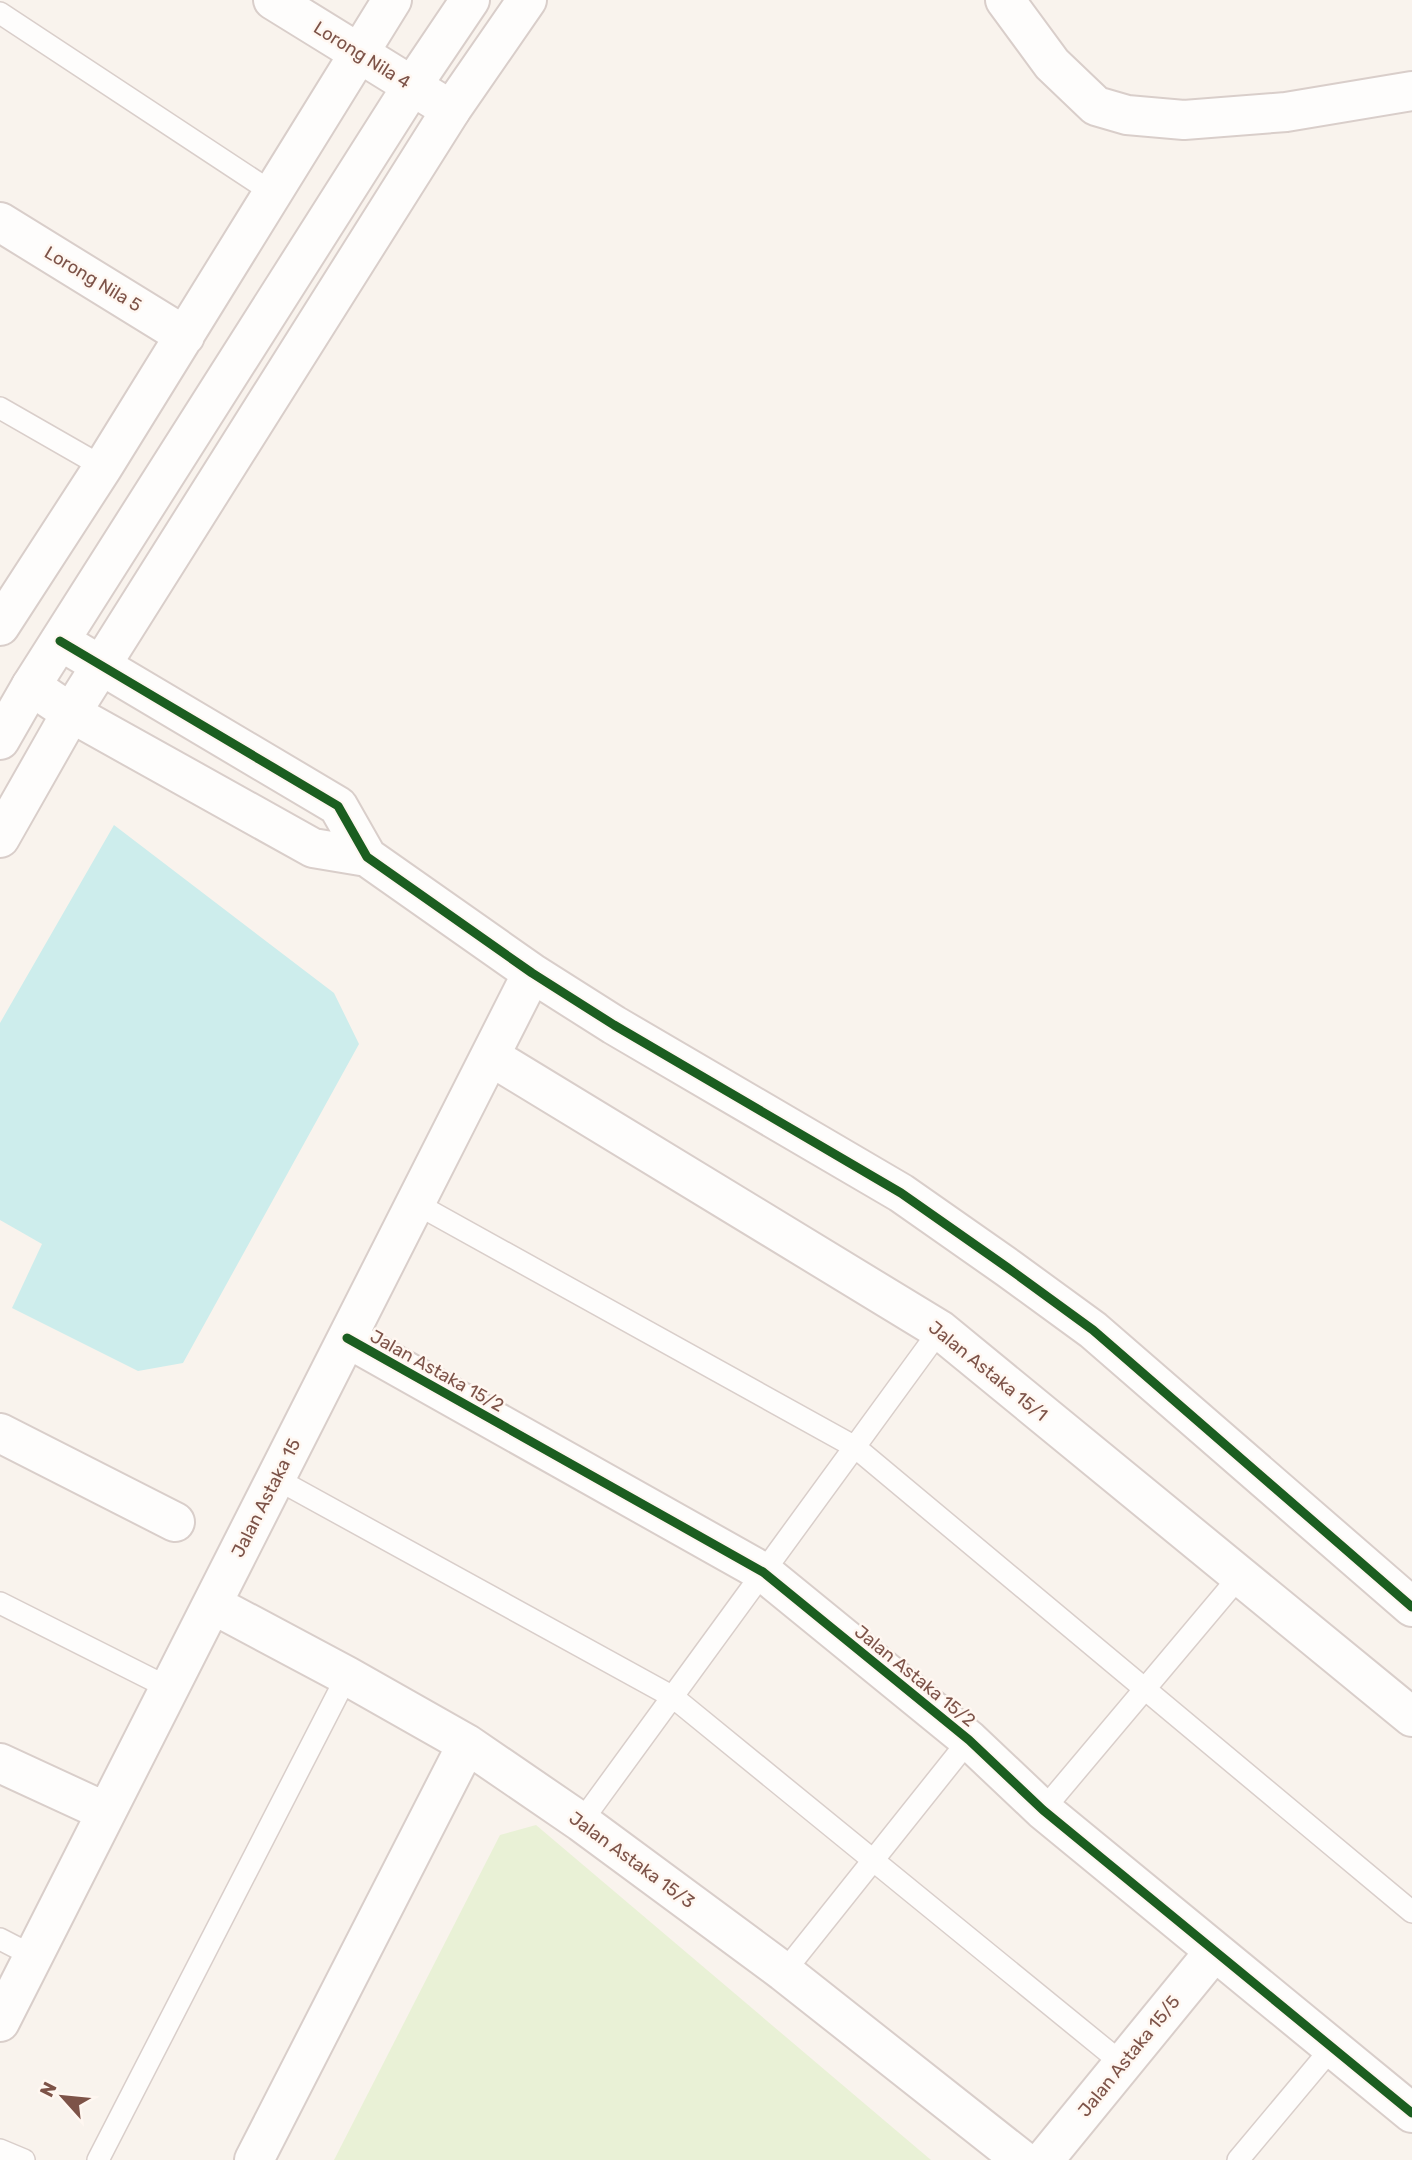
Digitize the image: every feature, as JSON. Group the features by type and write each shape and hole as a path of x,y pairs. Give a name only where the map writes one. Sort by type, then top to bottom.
{"street":[{"name":"Lorong Nila 4","path":"273,0 451,110"},
{"path":"1,622 103,467 392,0"},
{"path":"0,740 31,686 412,86 470,0"},
{"path":"0,838 100,666 451,110 527,0"},
{"path":"1005,0 1052,64 1096,106 1127,115 1184,120 1286,112 1412,91"},
{"name":"Lorong Nila 5","path":"0,222 185,336"},
{"path":"60,641 338,806 367,857 532,974 901,1193 1008,1268 1093,1330 1412,1607"},
{"path":"31,686 71,713 313,848 367,857"},
{"name":"Jalan Astaka 15","path":"0,2022 532,974"},
{"name":"Jalan Astaka 15/1","path":"490,1056 940,1330 1412,1717"},
{"name":"Jalan Astaka 15/2","path":"347,1338 763,1572 969,1740 1043,1810 1412,2113"},
{"path":"0,1433 175,1522"},
{"name":"Jalan Astaka 15/3","path":"212,1604 467,1744 581,1822 785,1972 1022,2160"},
{"path":"254,2160 467,1744"},
{"path":"0,1763 106,1812"},
{"name":"Jalan Astaka 15/5","path":"1044,2160 1214,1952"}],"lane":[{"path":"0,13 272,193"},
{"path":"0,408 103,467"},
{"path":"415,1203 855,1447 1412,1912"},
{"path":"581,1822 940,1330"},
{"path":"275,1478 673,1697 1123,2064"},
{"path":"1043,1810 1239,1577"},
{"path":"0,1603 169,1688"},
{"path":"98,2160 346,1676"},
{"path":"785,1972 969,1740"},
{"path":"0,1938 33,1956"},
{"path":"1238,2160 1331,2049"},
{"path":"0,2150 23,2160"}],"green space":[{"path":"536,1825 931,2160 334,2160 500,1835"}],"water":[{"path":"114,825 334,993 359,1044 183,1363 138,1371 12,1308 42,1244 0,1220 0,1023"}],"cycle path":[{"path":"60,641 338,806 367,857 532,973 614,1025 901,1193 1008,1268 1093,1330 1412,1607"},
{"path":"347,1338 763,1572 969,1740 1043,1810 1412,2113"}]}
